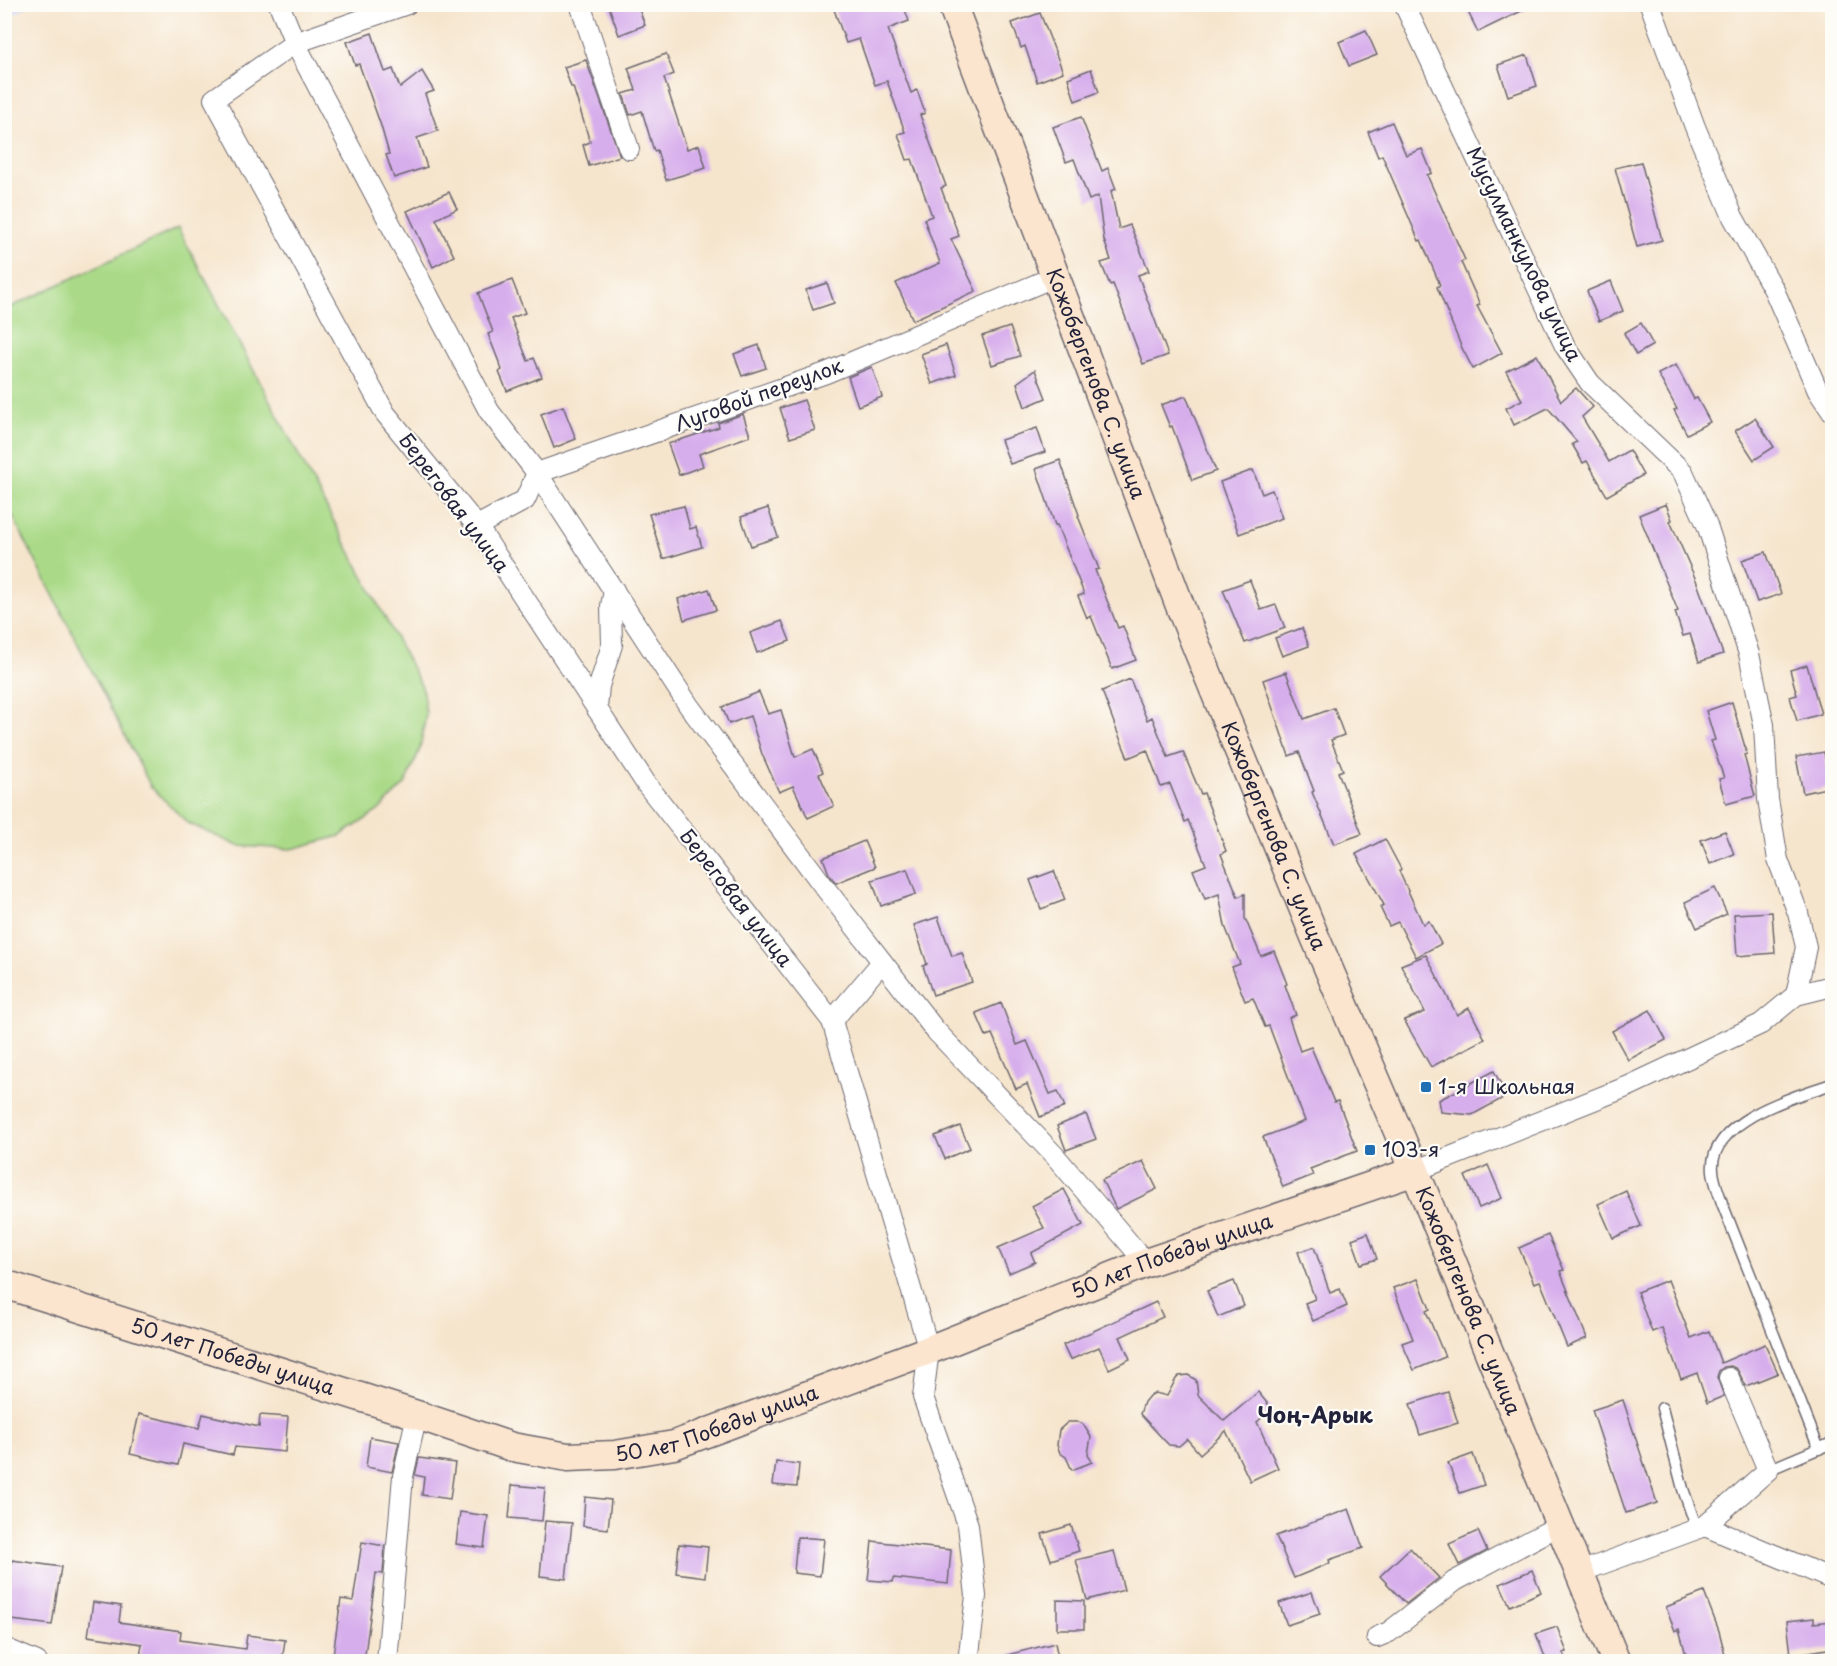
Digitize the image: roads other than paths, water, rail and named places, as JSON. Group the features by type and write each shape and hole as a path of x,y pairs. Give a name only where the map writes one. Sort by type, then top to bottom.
{"main road":[{"name":"Кожобергенова С. улица","path":"952,4 1187,621 1315,937 1415,1171 1616,1662"},
{"name":"50 лет Победы улица","path":"4,1284 417,1415 512,1448 568,1457 615,1455 674,1444 929,1350 1146,1263 1415,1171"}],"street":[{"path":"279,4 295,43 489,411 537,473 689,706 935,1030 1056,1157 1146,1263"},
{"path":"295,43 407,4"},
{"path":"580,4 628,149"},
{"name":"Мусулманкулова улица","path":"1404,4 1564,345 1590,383 1683,472 1707,525 1749,654 1764,725 1768,799 1778,860 1798,913 1806,947 1796,995"},
{"path":"1650,4 1695,127 1733,217 1774,290 1818,391 1833,412"},
{"name":"Береговая улица","path":"295,43 214,99 385,413 477,526 647,785 832,1021 929,1350 923,1397 968,1526 976,1596 968,1662"},
{"name":"Луговой переулок","path":"537,473 826,373 1056,276"},
{"path":"477,526 525,500 537,473"},
{"path":"597,708 599,686 612,645 611,606 614,590"},
{"path":"832,1021 882,962"},
{"path":"1415,1171 1640,1081 1761,1024 1796,995 1833,986"},
{"path":"1580,1572 1701,1528 1768,1470 1728,1378"},
{"path":"387,1662 403,1476 417,1415"},
{"path":"1377,1637 1389,1632 1455,1581 1560,1525"},
{"path":"1701,1528 1833,1579"},
{"path":"4,1648 37,1662"}],"lane":[{"path":"1819,1449 1722,1203 1713,1171 1715,1150 1729,1132 1751,1116 1801,1094 1833,1084"},
{"path":"1662,1408 1683,1489 1701,1528"},
{"path":"1768,1470 1833,1443"}],"place":[{"name":"1-я Школьная","path":"1426,1087"},
{"name":"103-я","path":"1370,1150"}],"district":[{"name":"Чоң-Арык","path":"1315,1415"}]}
